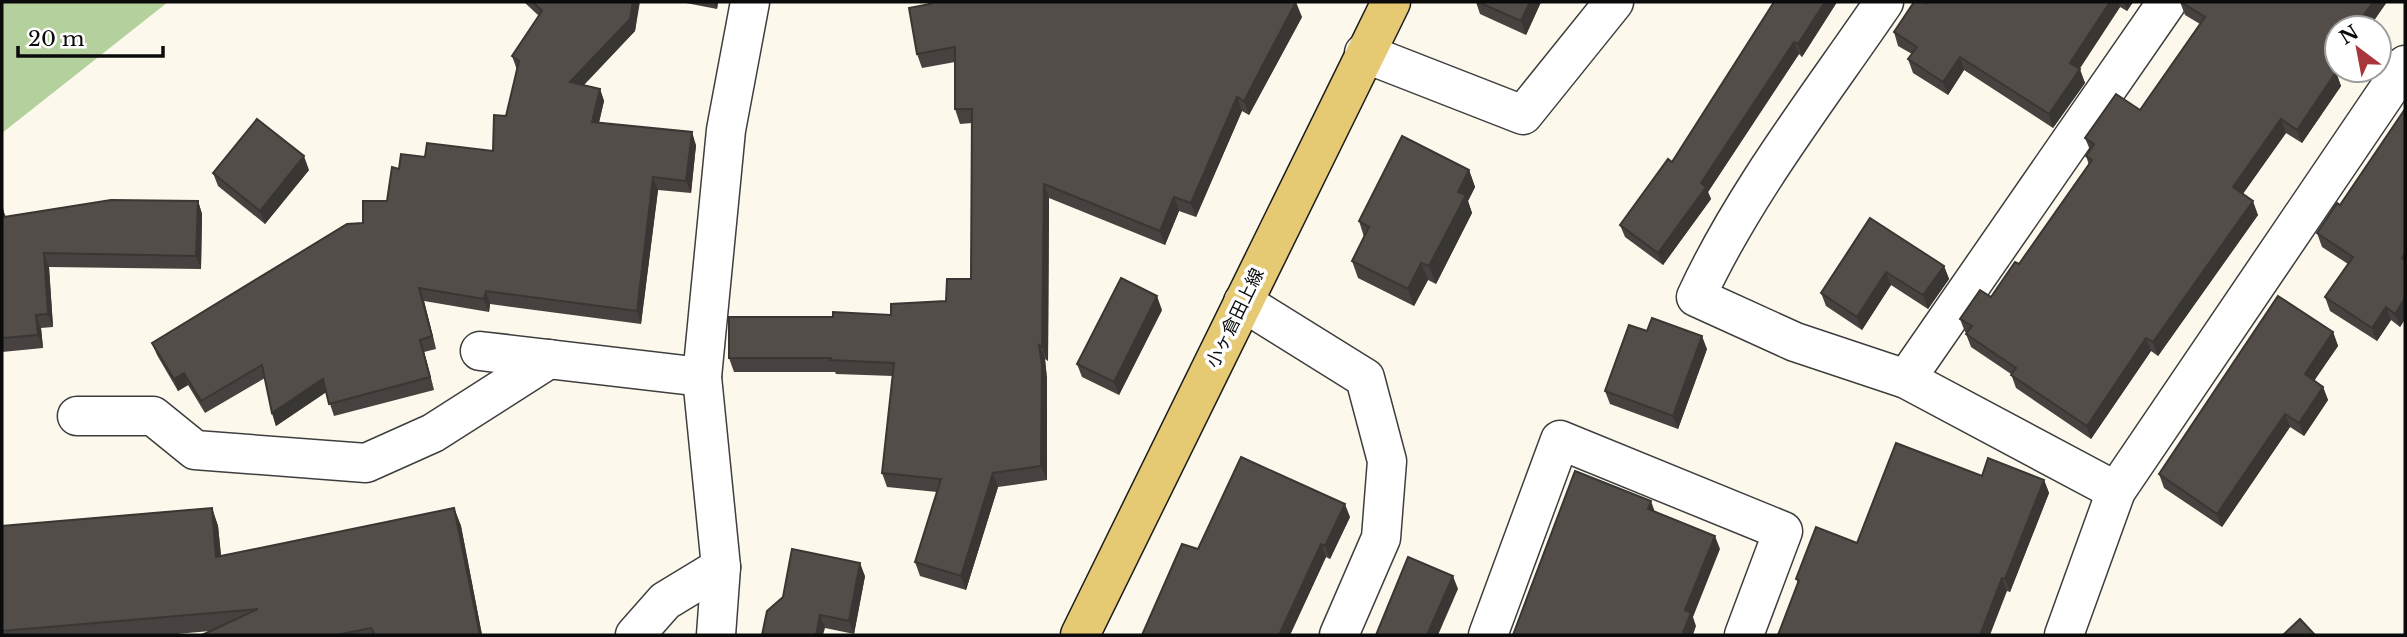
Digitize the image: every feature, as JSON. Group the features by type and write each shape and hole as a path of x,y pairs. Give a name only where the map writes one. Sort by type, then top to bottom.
{"main road":[{"name":"小ヶ倉田上線","path":"1080,635 1391,2"}],"street":[{"path":"716,635 721,567 702,377 726,130 750,2"},
{"path":"1364,53 1523,115 1614,2"},
{"path":"1884,2 1777,158 1711,265 1696,297 1795,342 1906,379 2116,491"},
{"path":"1906,379 2167,2"},
{"path":"2064,635 2116,491 2405,65"},
{"path":"1242,302 1365,378 1387,461 1381,538 1339,635"},
{"path":"480,351 702,377"},
{"path":"77,416 153,416 195,450 366,463 433,433 549,359"},
{"path":"1488,635 1560,440 1783,531 1744,635"},
{"path":"635,635 665,601 721,567"}],"green space":[{"path":"2,2 168,2 2,133"}],"building":[{"path":"533,2 633,2 630,19 570,82 600,89 592,122 692,132 686,181 653,177 637,311 486,291 484,299 419,288 432,336 420,340 430,377 329,404 323,379 272,413 262,365 201,401 184,373 174,379 152,343 347,224 363,223 363,201 387,201 392,167 399,169 401,154 425,157 427,143 493,151 494,115 506,116 519,61 512,56 542,11"},
{"path":"929,2 1296,2 1244,101 1237,97 1191,203 1174,197 1160,231 1044,184 1042,347 1039,345 1042,364 1041,466 993,473 961,576 915,562 941,479 882,473 894,363 830,360 831,358 729,358 729,317 833,317 833,312 891,315 891,304 946,301 947,279 971,279 972,109 955,109 955,47 917,54 909,8 930,4"},
{"path":"1478,2 1530,2 1521,21"},
{"path":"1774,2 1825,2 1798,44 1794,42 1701,183 1706,187 1658,253 1620,225 1668,159 1672,162"},
{"path":"1914,2 2110,2 2070,63 2080,69 2049,114 1960,57 1943,82 1908,59 1917,47 1894,32"},
{"path":"2181,2 2373,2 2365,14 2323,14 2323,84 2328,84 2297,130 2281,119 2233,187 2253,201 2153,342 2146,338 2087,426 2011,375 2016,368 1966,334 1972,326 1960,319 1980,290 1991,297 2015,262 2019,264 2092,160 2086,156 2094,144 2085,138 2116,94 2140,110 2205,17"},
{"path":"2405,109 2405,253 2402,258 2405,260 2405,298 2395,314 2386,307 2372,328 2325,297 2353,257 2317,233 2337,203 2340,205"},
{"path":"257,119 304,156 260,211 213,173"},
{"path":"1402,136 1469,170 1458,192 1466,195 1429,266 1421,263 1408,289 1352,261 1369,227 1359,221"},
{"path":"111,200 198,201 196,256 44,253 48,314 36,315 38,335 2,338 2,208 4,217"},
{"path":"1870,218 1944,266 1923,295 1886,272 1857,317 1821,293"},
{"path":"1121,278 1157,296 1114,382 1077,364"},
{"path":"2278,296 2333,332 2305,374 2323,387 2299,423 2285,414 2217,514 2159,474"},
{"path":"1652,318 1702,336 1673,416 1605,391 1629,325 1647,331"},
{"path":"1896,443 1982,476 1988,458 2044,480 1980,635 1778,635 1816,527 1857,543"},
{"path":"1241,457 1345,504 1325,546 1321,544 1279,635 1142,635 1182,544 1198,549"},
{"path":"1575,471 1651,501 1648,509 1715,536 1685,610 1691,613 1682,635 1513,635"},
{"path":"212,508 216,557 454,508 480,635 375,635 371,628 336,635 202,635 258,609 2,631 2,526"},
{"path":"792,549 860,563 849,621 820,615 816,635 762,635 767,611 783,597"},
{"path":"1408,557 1453,576 1427,635 1376,635"},
{"path":"2300,619 2315,635 2283,635"}]}
